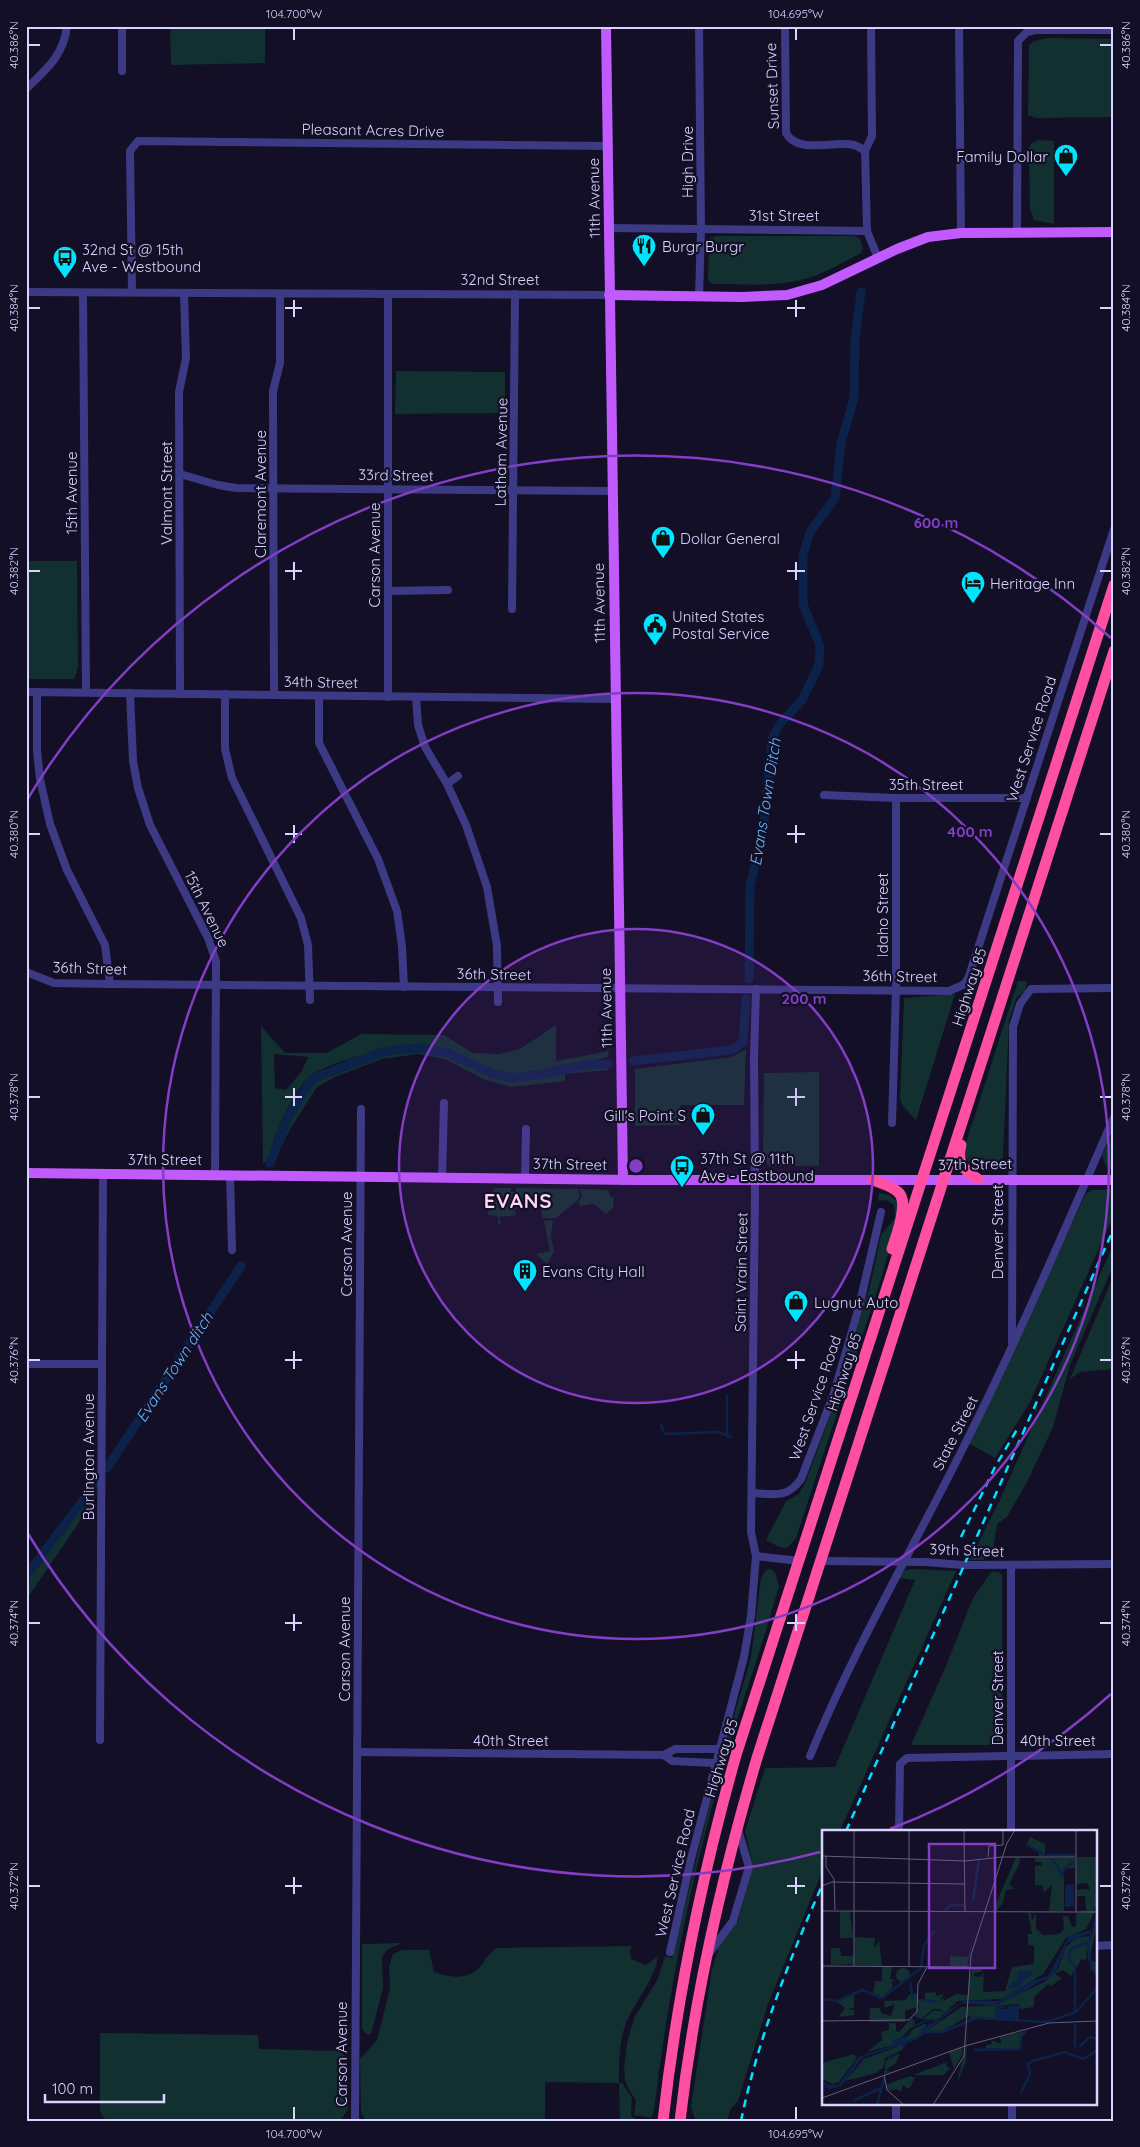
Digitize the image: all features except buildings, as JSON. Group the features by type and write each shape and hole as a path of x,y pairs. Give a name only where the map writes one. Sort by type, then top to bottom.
{"highway":[{"name":"Highway 85","path":"663,2121 685,1968 715,1834 736,1755 1114,585"},
{"path":"680,2121 707,1955 737,1828 757,1758 1114,651"},
{"path":"978,1179 963,1168 958,1153 987,1064 989,1039"},
{"path":"873,1180 898,1191 901,1197 901,1219 888,1267 889,1282"}],"main road":[{"name":"11th Avenue","path":"606,26 623,1180"},
{"path":"961,233 1114,232"},
{"name":"32nd Street","path":"609,295 699,297 786,295 822,285 928,237 961,233"},
{"name":"37th Street","path":"26,1173 623,1180 923,1180 1011,1178 1114,1180"}],"street":[{"path":"26,89 56,59 65,42 67,26"},
{"path":"122,26 122,71"},
{"name":"High Drive","path":"699,26 701,230 699,297"},
{"name":"Sunset Drive","path":"785,26 786,133 790,140 800,144 854,145 865,151"},
{"path":"871,26 872,136 865,151 866,231 878,258"},
{"path":"959,26 961,233"},
{"path":"1017,233 1018,41 1031,31 1083,28 1114,30"},
{"name":"Pleasant Acres Drive","path":"132,292 130,151 138,141 608,146"},
{"name":"31st Street","path":"609,228 866,231"},
{"name":"32nd Street","path":"26,292 609,295"},
{"name":"15th Avenue","path":"83,293 86,692"},
{"name":"Valmont Street","path":"180,694 179,392 186,358 184,293"},
{"name":"Claremont Avenue","path":"274,695 273,391 280,362 280,294"},
{"name":"Carson Avenue","path":"388,294 388,696"},
{"name":"Latham Avenue","path":"512,609 515,294"},
{"name":"33rd Street","path":"180,474 227,487 612,491"},
{"name":"West Service Road","path":"963,985 968,979 1114,529"},
{"path":"388,591 448,590"},
{"name":"34th Street","path":"26,692 616,699"},
{"path":"37,692 37,751 40,779 50,824 67,870 105,945 110,984"},
{"name":"15th Avenue","path":"130,693 133,762 138,788 150,825 214,954 216,985 215,1175"},
{"path":"225,694 225,749 232,778 301,918 308,946 310,1000"},
{"path":"319,696 319,743 378,860 397,911 402,946 404,987"},
{"path":"416,697 418,725 425,747 447,784 477,854 487,888 496,938 498,1002"},
{"path":"447,784 458,776"},
{"name":"35th Street","path":"824,794 896,798 1027,798"},
{"name":"Idaho Street","path":"892,1123 896,990 896,798"},
{"name":"36th Street","path":"26,972 54,983 110,984 949,991 963,985"},
{"name":"Denver Street","path":"1012,1346 1011,1178 1013,1027 1022,999 1031,989 1114,988"},
{"name":"Saint Vrain Street","path":"755,1566 756,1556 751,1532 756,989"},
{"path":"442,1177 444,1102"},
{"name":"Carson Avenue","path":"355,2121 360,1110"},
{"name":"State Street","path":"810,1756 840,1688 958,1458 1012,1346 1114,1117"},
{"path":"526,1129 526,1178"},
{"name":"Burlington Avenue","path":"100,1740 103,1174"},
{"path":"230,1175 232,1250"},
{"name":"West Service Road","path":"752,1493 780,1495 794,1490 801,1478 833,1396 858,1307 881,1212"},
{"path":"26,1364 102,1364"},
{"path":"756,1556 800,1561"},
{"name":"39th Street","path":"820,1561 903,1562 963,1566 1114,1564"},
{"name":"Denver Street","path":"1011,1565 1011,1830"},
{"name":"West Service Road","path":"670,1952 715,1763 744,1657 751,1616 755,1566"},
{"name":"40th Street","path":"357,1752 664,1755 680,1749 719,1749"},
{"name":"40th Street","path":"899,1830 900,1764 902,1760 912,1757 1011,1754 1114,1754"},
{"name":"40th Street","path":"664,1755 672,1761 715,1763"},
{"path":"707,1955 733,1921 749,1867 737,1828"},
{"path":"1098,1946 1114,1945"},
{"path":"896,2104 896,2121"},
{"path":"1012,2104 1012,2121"}],"green space":[{"path":"170,26 265,26 265,63 171,65"},
{"path":"1049,38 1113,39 1114,117 1036,118 1028,115 1029,45 1034,41"},
{"path":"1038,140 1054,141 1054,224 1034,220 1030,209 1029,155 1027,152 1031,144"},
{"path":"718,236 855,236 860,239 863,248 861,253 827,271 794,282 748,285 713,284 708,279 709,241 710,238"},
{"path":"396,371 505,372 505,413 395,414"},
{"path":"26,561 77,561 78,668 74,679 26,679"},
{"path":"1018,981 1027,981 1025,991 1017,997 1009,1020 1003,1158 1000,1159 1000,1165 970,1164 963,1152"},
{"path":"955,994 916,1120 900,1100 904,998"},
{"path":"556,1025 556,1061 609,1051 608,1057 528,1075 508,1074 454,1053 420,1046 386,1050 347,1060 329,1066 306,1080 294,1097 283,1119 273,1142 268,1162 263,1163 261,1026 285,1053 327,1053 361,1034 444,1035 473,1053 499,1054 520,1049","holes":["274,1054 308,1057 302,1071 286,1090 275,1088"]},
{"path":"746,1049 744,1105 680,1105 680,1125 635,1126 635,1069 732,1057"},
{"path":"422,1050 446,1055 490,1075 511,1080 539,1077 586,1067 608,1066 608,1070 565,1074 565,1081 512,1087 483,1079 445,1059 418,1054 382,1059 335,1077 317,1087 290,1129 273,1163 288,1120 314,1082 391,1052"},
{"path":"819,1072 819,1166 770,1166 763,1159 764,1073"},
{"path":"1114,1130 1114,1168 1106,1167 1102,1155"},
{"path":"495,1188 511,1188 511,1192 516,1192 516,1188 578,1189 580,1195 578,1200 556,1218 543,1218 539,1202 514,1209 516,1215 499,1217 501,1224 498,1224 498,1216 488,1215 489,1194"},
{"path":"580,1189 608,1190 611,1197 614,1197 613,1208 606,1214 594,1204 581,1206 578,1202 582,1197"},
{"path":"1114,1189 1114,1215 1030,1402 995,1458 970,1444 1086,1193 1092,1190"},
{"path":"879,1193 889,1195 898,1202 897,1222 881,1279 796,1538 787,1548 779,1547 766,1540 786,1501 799,1494 806,1481 830,1416 870,1286 881,1235 895,1218 894,1205 886,1200 878,1201"},
{"path":"553,1220 551,1236 554,1252 547,1264 536,1254 550,1251 544,1221"},
{"path":"1114,1243 1114,1264 1070,1365 1053,1427 1028,1480 1007,1517 997,1524 993,1551 983,1560 970,1560 998,1504"},
{"path":"1114,1275 1114,1369 1080,1372 1070,1379"},
{"path":"95,1487 95,1499 26,1600 26,1581"},
{"path":"770,1569 775,1572 779,1586 726,1756 698,1863 672,1986 654,2111 651,2118 634,2115 636,2100 625,2080 624,2068 627,2043 634,2018 658,1979 665,1956 672,1958 719,1767 751,1657 761,1578 766,1570"},
{"path":"905,1570 956,1571 840,1830 822,1830 822,1872 768,2004 738,2101 731,2108 727,2121 699,2121 695,2119 691,2107 712,1969 719,1946 738,1921 753,1866 745,1831 765,1768 835,1767 915,1580 898,1578"},
{"path":"991,1572 998,1572 1002,1575 1002,1737 998,1744 993,1745 911,1745 946,1666 973,1598"},
{"path":"402,1943 388,1949 382,1957 383,1988 371,2034 366,2034 362,2029 362,1944"},
{"path":"632,1946 630,1950 631,1959 646,1965 658,1956 648,1985 632,2011 622,2035 619,2083 545,2082 545,2121 365,2119 361,2112 360,2059 377,2040 390,1988 389,1967 393,1954 402,1950 429,1950 434,1972 457,1977 474,1972 497,1948"},
{"path":"100,2033 258,2035 259,2049 341,2051 347,2059 348,2109 340,2121 105,2119 100,2112"},
{"path":"619,2083 622,2083 632,2098 631,2116 639,2121 620,2121"}],"waterway":[{"name":"Evans Town Ditch","path":"749,979 750,886 763,833 772,739 779,725 802,700 819,665 820,646 803,604 803,555 810,532 835,498 841,443 854,398 855,339 861,292"},
{"name":"Evans Town Ditch","path":"633,1061 732,1050 743,1042 746,999"},
{"name":"Evans Town Ditch","path":"270,1163 287,1119 312,1079 377,1054 391,1050 423,1048 448,1053 491,1073 511,1078 537,1075 585,1065 608,1064"},
{"name":"Evans Town ditch","path":"107,1468 241,1266"},
{"path":"727,1395 727,1435"},
{"path":"661,1425 665,1434 718,1432 731,1437"},
{"name":"Evans Town ditch","path":"26,1576 96,1483"}],"railway":[{"path":"846,1830 1114,1228"},
{"path":"961,1537 995,1467 1019,1426"},
{"path":"741,2121 756,2059 776,1999 822,1886"}],"place":[{"name":"Family Dollar","path":"1066,177"},
{"name":"Burgr Burgr","path":"644,267"},
{"name":"32nd St @ 15th Ave - Westbound","path":"65,279"},
{"name":"Dollar General","path":"663,559"},
{"name":"Heritage Inn","path":"973,604"},
{"name":"United States Postal Service","path":"655,646"},
{"name":"Gill's Point S","path":"703,1136"},
{"name":"37th St @ 11th Ave - Eastbound","path":"682,1188"},
{"name":"Evans City Hall","path":"525,1292"},
{"name":"Lugnut Auto","path":"796,1323"}],"district":[{"name":"EVANS","path":"518,1200"}]}
